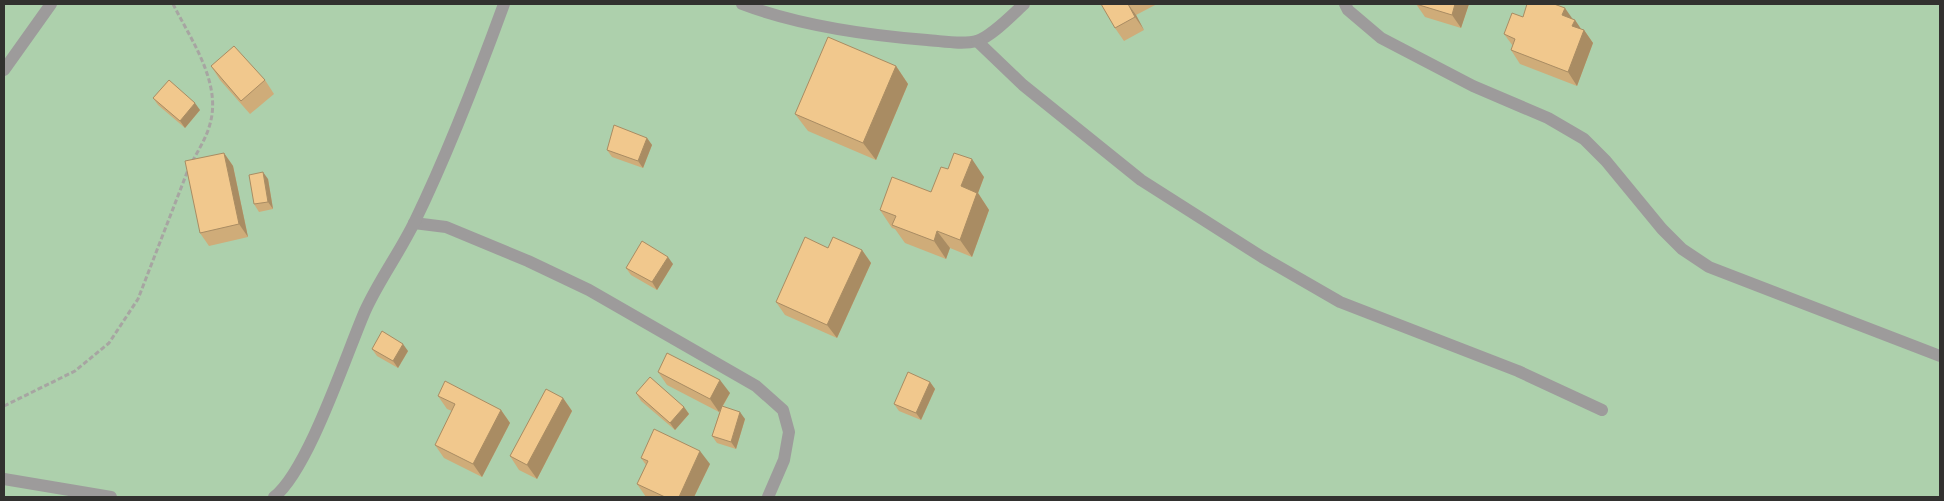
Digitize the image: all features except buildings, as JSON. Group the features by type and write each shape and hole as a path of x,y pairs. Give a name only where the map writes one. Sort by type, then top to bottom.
{"street":[{"path":"4,70 51,4"},
{"path":"274,497 281,492 298,467 366,309 414,224 446,155 504,4"},
{"path":"742,4 811,24 900,38 954,42 977,41 1000,26 1024,4"},
{"path":"1344,4 1361,22 1381,38 1473,86 1548,118 1584,140 1606,160 1662,229 1682,249 1709,267 1896,341 1940,356"},
{"path":"977,41 1023,85 1141,180 1262,257 1340,302 1518,371 1602,410"},
{"path":"414,224 446,227 528,261 589,290 756,386 783,410 790,432 784,460 768,497"},
{"path":"4,479 111,497"}],"path":[{"path":"4,406 75,371 109,343 138,300 187,172 212,119 213,91 198,53 173,4"}],"green space":[{"path":"4,4 1940,4 1940,497 4,497"}]}
